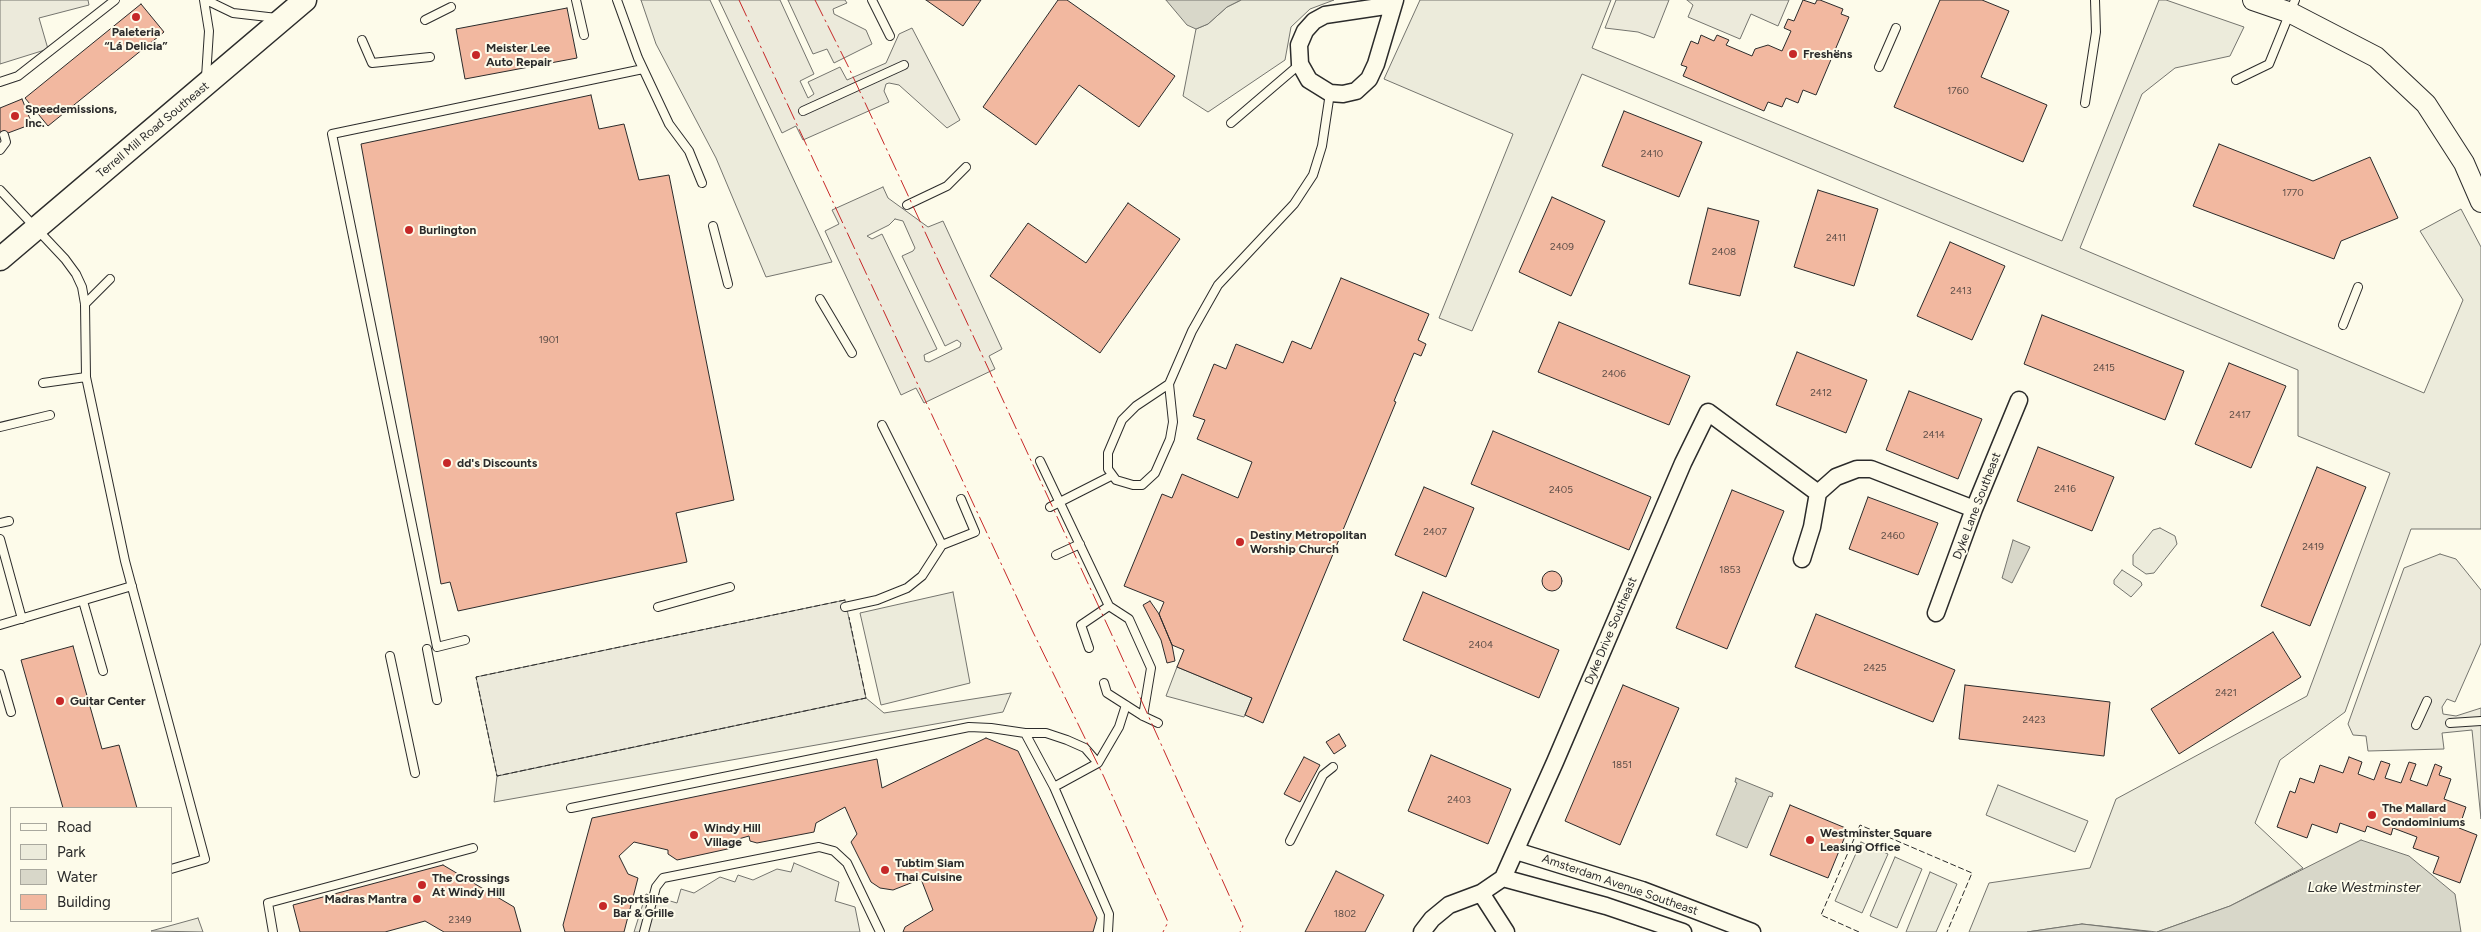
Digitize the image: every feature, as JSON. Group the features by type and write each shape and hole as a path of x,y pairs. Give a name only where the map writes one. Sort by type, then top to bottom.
{"main road":[{"name":"Terrell Mill Road Southeast","path":"0,259 305,0"}],"street":[{"path":"2253,0 2293,6 2376,57 2426,104 2464,163 2481,202"},
{"path":"1393,3 1387,31 1369,79 1356,91 1343,94 1330,93 1309,80 1300,64 1299,45 1305,31 1314,21 1325,15 1393,3"},
{"name":"Dyke Lane Southeast","path":"1936,613 1974,509 2019,400"},
{"name":"Dyke Drive Southeast","path":"1516,850 1683,463 1708,412 1818,493"},
{"path":"1802,559 1812,527 1818,493 1836,477 1857,469 1871,469 1974,509"},
{"path":"1422,932 1432,919 1449,905 1480,893 1503,878 1516,850"},
{"name":"Amsterdam Avenue Southeast","path":"1516,850 1642,890 1752,932"},
{"name":"Amsterdam Avenue Southeast","path":"1503,878 1606,906 1683,932"},
{"path":"1480,893 1506,932"}],"lane":[{"path":"0,82 18,76 115,0"},
{"path":"205,0 233,13 284,18"},
{"path":"205,0 210,31 205,86"},
{"path":"576,0 584,35"},
{"path":"617,0 643,70 669,124 689,150 702,183"},
{"path":"872,0 890,36"},
{"path":"2086,103 2096,32 2095,0"},
{"path":"2236,80 2269,64 2293,6"},
{"path":"425,20 451,7"},
{"path":"1880,67 1896,28"},
{"path":"362,40 372,63 430,57"},
{"path":"1231,124 1300,64"},
{"path":"803,111 904,65"},
{"path":"465,640 437,647 332,134 643,70"},
{"path":"1169,384 1136,406 1122,420 1108,453 1108,469 1111,476 1133,485 1142,485 1152,478 1170,439 1173,422 1169,384 1192,331 1218,285 1294,204 1313,175 1322,146 1330,93"},
{"path":"0,150 6,142 4,134"},
{"path":"907,205 947,186 966,167"},
{"path":"0,190 76,274 82,287 85,304 86,376 132,586 205,859 172,869"},
{"path":"713,226 728,284"},
{"path":"85,304 110,279"},
{"path":"2343,325 2358,287"},
{"path":"820,299 852,353"},
{"path":"43,383 86,376"},
{"path":"0,427 50,415"},
{"path":"882,425 942,545"},
{"path":"1040,461 1109,606 1129,619 1151,668 1142,716"},
{"path":"1050,507 1111,476"},
{"path":"844,607 877,600 907,588 922,576 942,545 975,532 961,499"},
{"path":"0,523 10,521"},
{"path":"0,540 22,619"},
{"path":"1056,555 1080,544"},
{"path":"0,625 132,586"},
{"path":"658,607 730,587"},
{"path":"82,601 103,671"},
{"path":"1089,648 1081,625 1109,606"},
{"path":"428,649 437,700"},
{"path":"390,656 416,773"},
{"path":"0,674 11,712"},
{"path":"1104,682 1107,692 1142,716 1158,723"},
{"path":"2416,725 2427,701"},
{"path":"1054,787 1098,763 1119,727 1126,705"},
{"path":"2450,723 2481,721"},
{"path":"571,808 969,728 1046,733 1085,748 1098,763"},
{"path":"1025,733 1054,787 1109,914 1108,932"},
{"path":"1290,840 1323,775 1334,767"},
{"path":"644,932 656,887 663,878 819,847 834,851 847,863 880,932"},
{"path":"273,932 268,903 473,848"}],"green space":[{"path":"641,0 710,0 832,262 766,277 716,158 656,44"},
{"path":"1241,0 1334,0 1310,9 1291,27 1285,60 1208,112 1183,96 1196,29 1208,24 1227,7"},
{"path":"1420,0 1611,0 1592,48 2062,241 2159,0 2166,0 2244,27 2230,56 2175,68 2142,94 2080,248 2424,393 2463,300 2420,231 2461,209 2481,247 2481,529 2411,529 2345,712 2280,760 2255,823 2303,868 2230,906 2157,932 2082,924 2027,932 1969,932 1989,883 2090,868 2116,799 2307,696 2390,473 2298,436 2298,370 1582,74 1472,331 1439,318 1513,134 1384,79"},
{"path":"2160,528 2175,536 2177,544 2154,573 2146,574 2133,565 2133,555 2153,530"},
{"path":"2122,570 2141,582 2142,585 2131,597 2114,584 2114,580"},
{"path":"953,592 970,683 881,705 860,613"},
{"path":"1177,667 1252,698 1244,717 1166,696"},
{"path":"1011,693 1003,712 494,802 497,776 866,698 884,713"},
{"path":"1998,785 2088,821 2075,852 1986,815"},
{"path":"1861,842 1888,854 1862,913 1835,901"},
{"path":"1895,857 1922,869 1897,928 1870,916"},
{"path":"1930,872 1957,884 1936,932 1906,932"}],"shaded area":[{"path":"0,0 88,0 89,5 39,18 48,49 0,64"},
{"path":"719,0 780,0 814,74 800,81 808,98 814,94 808,82 840,67 847,80 886,63 899,34 912,28 960,120 947,128 899,85 889,83 886,84 884,91 889,102 803,140 796,126 782,133"},
{"path":"788,0 845,0 847,3 833,9 834,14 866,30 872,44 834,63 827,49 813,54"},
{"path":"1616,0 1669,0 1654,38 1638,32 1605,28"},
{"path":"1687,0 1789,0 1778,26 1751,14 1740,39 1688,17 1693,5"},
{"path":"883,187 888,198 928,227 943,221 1002,349 989,356 995,369 924,403 916,388 901,395 825,231 839,224 832,210","holes":["895,219 903,221 915,248 913,251 902,256 945,346 957,340 961,343 960,347 929,362 925,361 924,355 937,349 882,234 872,239 867,236 889,225"]},
{"path":"2440,554 2456,559 2481,590 2481,643 2455,702 2447,699 2442,707 2443,714 2456,716 2481,708 2481,819 2472,730 2442,733 2444,749 2368,751 2366,736 2353,735 2348,724 2404,568"},
{"path":"845,600 866,698 497,776 476,677"},
{"path":"794,863 839,882 835,901 855,907 860,932 634,932 646,894 677,903 681,889 694,893 720,877 735,882 738,875 753,880 777,869 791,872"},
{"path":"198,918 203,932 151,931"}],"water":[{"path":"1166,0 1241,0 1227,7 1208,24 1196,29 1187,25"},
{"path":"2013,540 2030,547 2012,583 2002,578"},
{"path":"1736,778 1773,793 1772,797 1769,796 1747,848 1716,835 1737,783 1735,782"},
{"name":"Lake Westminster","path":"2361,840 2409,856 2455,894 2461,932 2157,932 2230,906"},
{"path":"2082,924 2151,932 2027,932"}],"building":[{"path":"926,0 981,0 963,26"},
{"path":"1058,0 1067,0 1175,76 1139,127 1079,85 1036,145 983,107"},
{"name":"Freshëns","path":"1803,0 1815,4 1817,0 1820,0 1843,9 1841,14 1849,17 1816,95 1803,90 1798,103 1786,98 1782,107 1768,102 1764,111 1683,76 1687,67 1681,65 1691,41 1698,44 1701,35 1714,41 1717,35 1729,40 1726,45 1752,56 1755,49 1768,45 1782,51 1791,31 1784,28 1788,19 1794,21"},
{"path":"1940,0 1982,0 2009,11 1981,77 2047,105 2023,162 1894,107"},
{"path":"141,4 164,32 48,126 25,98"},
{"path":"567,8 577,58 465,79 456,29"},
{"path":"591,95 599,129 624,124 639,180 669,175 734,500 676,513 687,562 458,611 450,582 441,584 361,144"},
{"name":"Speedemissions, Inc.","path":"22,99 32,124 0,136 0,108"},
{"path":"1624,111 1702,142 1679,197 1602,166"},
{"path":"2219,144 2313,181 2370,157 2398,218 2341,241 2334,259 2193,206"},
{"path":"1818,190 1878,209 1854,286 1794,267"},
{"path":"1552,197 1605,221 1571,296 1519,272"},
{"path":"1128,203 1180,239 1100,353 990,276 1028,223 1086,263"},
{"path":"1708,208 1759,221 1740,296 1689,284"},
{"path":"1950,242 2005,266 1972,340 1917,316"},
{"name":"Destiny Metropolitan Worship Church","path":"1341,278 1429,314 1418,340 1426,344 1421,356 1414,353 1394,401 1396,402 1263,723 1245,715 1252,698 1177,667 1184,650 1172,645 1159,614 1164,602 1124,586 1162,494 1172,498 1182,474 1238,498 1252,462 1197,439 1205,420 1193,416 1214,364 1226,369 1236,344 1283,363 1292,341 1311,349"},
{"path":"2042,315 2184,371 2165,420 2024,364"},
{"path":"1559,322 1690,376 1669,425 1538,372"},
{"path":"1797,352 1867,380 1846,433 1776,405"},
{"path":"2229,363 2286,386 2251,468 2195,444"},
{"path":"1909,391 1982,419 1958,479 1886,450"},
{"path":"1493,431 1651,497 1629,550 1471,484"},
{"path":"2038,447 2114,477 2092,531 2017,501"},
{"path":"2317,467 2366,487 2310,626 2261,606"},
{"path":"1424,487 1474,508 1446,577 1395,555"},
{"path":"1732,490 1784,511 1727,649 1676,628"},
{"path":"1868,497 1938,523 1918,575 1849,549"},
{"path":"1552,571 1559,574 1562,581 1559,588 1552,591 1545,588 1542,581 1545,574"},
{"path":"1423,592 1559,650 1539,698 1403,640"},
{"path":"1150,601 1159,614 1172,645 1175,661 1167,663 1161,640 1143,605"},
{"path":"1816,614 1955,670 1933,722 1795,667"},
{"path":"2273,632 2301,677 2179,754 2151,709"},
{"name":"Guitar Center","path":"73,646 102,749 119,745 137,807 63,807 21,660"},
{"path":"1623,685 1679,708 1620,845 1565,821"},
{"path":"1965,685 2110,702 2104,756 1959,739"},
{"path":"1339,734 1346,746 1334,754 1326,742"},
{"name":"Windy Hill Village","path":"986,738 1018,751 1097,918 1093,932 903,932 905,927 933,910 921,879 893,890 880,888 871,882 851,842 857,834 845,807 816,823 814,832 757,843 750,841 749,836 735,840 732,848 677,860 668,854 668,850 634,842 619,856 628,874 638,878 624,932 565,932 563,925 592,818 877,759 882,788"},
{"path":"1431,755 1511,789 1488,844 1408,811"},
{"path":"1304,757 1320,765 1300,802 1284,794"},
{"name":"The Mallard Condominiums","path":"2349,757 2362,762 2358,774 2374,780 2381,761 2390,764 2385,778 2401,783 2409,762 2416,764 2410,780 2427,786 2435,764 2442,767 2439,775 2451,779 2444,799 2466,807 2459,828 2477,835 2460,883 2433,873 2439,857 2413,848 2417,837 2393,828 2391,835 2367,826 2365,832 2340,823 2337,833 2312,824 2307,838 2277,827 2290,791 2295,793 2300,778 2314,783 2320,765 2343,773"},
{"name":"Westminster Square Leasing Office","path":"1790,805 1848,829 1828,878 1770,855"},
{"name":"The Crossings At Windy Hill","path":"443,865 514,907 521,932 444,932 425,921 385,932 300,932 293,905"},
{"path":"1336,871 1384,895 1365,932 1305,932"}],"fence":[{"path":"845,600 476,677 497,776 866,698 849,617"},
{"path":"1859,932 1821,915 1860,825 1972,873 1947,932"}],"power":[{"path":"739,0 1032,630 1104,777 1168,922 1163,932"},
{"path":"815,0 848,66 1111,633 1243,926 1240,932"}],"place":[{"name":"Paleteria “Lá Delicia”","path":"136,17"},
{"name":"Freshëns","path":"1793,54"},
{"name":"Meister Lee Auto Repair","path":"476,55"},
{"name":"Speedemissions, Inc.","path":"15,116"},
{"name":"Burlington","path":"409,230"},
{"name":"dd's Discounts","path":"447,463"},
{"name":"Destiny Metropolitan Worship Church","path":"1240,542"},
{"name":"Guitar Center","path":"60,701"},
{"name":"The Mallard Condominiums","path":"2372,815"},
{"name":"Windy Hill Village","path":"694,835"},
{"name":"Westminster Square Leasing Office","path":"1810,840"},
{"name":"Tubtim Siam Thai Cuisine","path":"885,870"},
{"name":"The Crossings At Windy Hill","path":"422,885"},
{"name":"Madras Mantra","path":"417,899"},
{"name":"Sportsline Bar & Grille","path":"603,906"}]}
